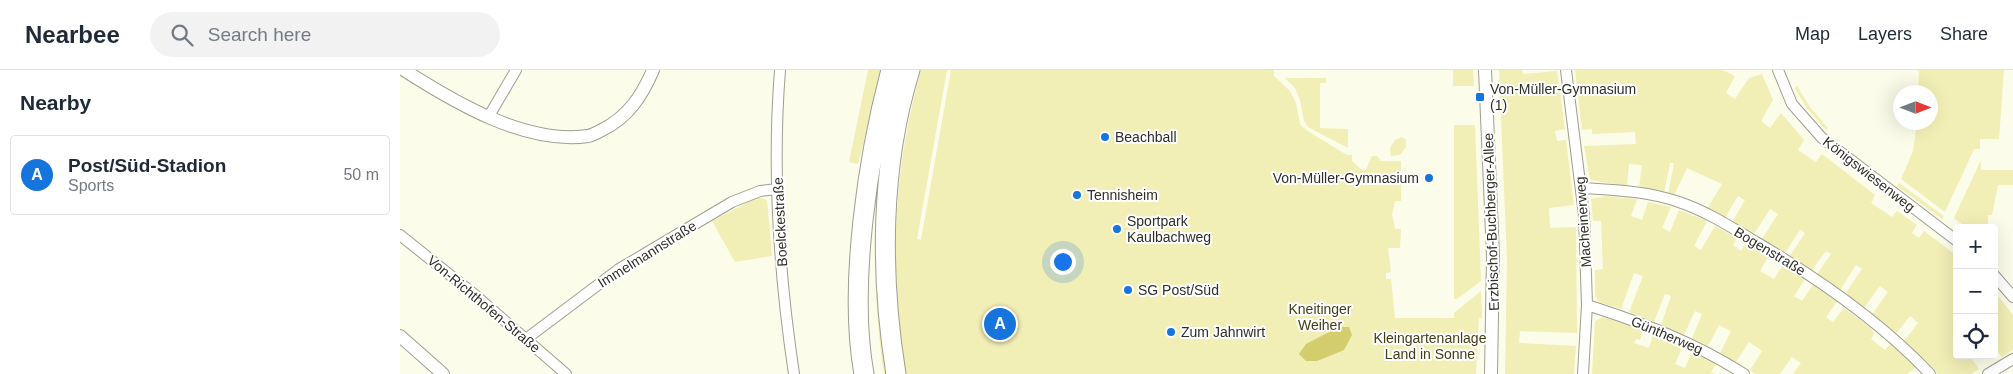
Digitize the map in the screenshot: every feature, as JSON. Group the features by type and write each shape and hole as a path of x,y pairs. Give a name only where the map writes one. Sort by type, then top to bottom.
{"highway":[{"path":"864,374 859,304 861,251 867,188 883,99 891,70"},
{"path":"896,374 887,296 888,198 894,146 910,70"}],"street":[{"path":"404,70 444,96 517,128 543,134 590,136 626,114 639,98 653,70"},
{"path":"489,116 516,70"},
{"name":"Boelckestraße","path":"780,70 777,189 781,257 794,374"},
{"name":"Erzbischof-Buchberger-Allee","path":"1485,70 1494,266 1491,374"},
{"name":"Macheinerweg","path":"1566,70 1582,188 1587,305 1582,374"},
{"name":"Königswiesenweg","path":"1778,70 1792,104 1822,138 1953,239"},
{"name":"Bogenstraße","path":"1582,188 1645,193 1677,201 1708,214 1784,258 1839,296 1897,341 1930,374"},
{"name":"Immelmannstraße","path":"526,339 627,264 732,202 760,191 777,189"},
{"name":"Von-Richthofen-Straße","path":"400,236 566,374"},
{"path":"1998,279 2013,296"},
{"name":"Güntherweg","path":"1587,305 1670,333 1702,349 1744,374"},
{"path":"400,336 443,374"},
{"path":"1988,374 2013,359"}],"green space":[{"path":"868,70 882,70 858,164 849,162"},
{"name":"Sportpark Kaulbachweg","path":"921,70 947,70 917,239 921,240 951,70 1274,70 1274,76 1290,91 1296,103 1300,124 1306,130 1347,155 1352,155 1352,161 1362,170 1366,170 1372,156 1377,156 1381,161 1401,161 1401,201 1395,201 1392,214 1395,229 1401,229 1400,248 1388,248 1391,272 1386,273 1386,279 1391,279 1395,318 1454,318 1454,313 1481,291 1482,318 1479,318 1476,374 905,374 897,297 896,221 904,145"},
{"path":"1453,70 1473,70 1474,86 1453,86"},
{"path":"1499,70 1522,70 1523,74 1557,71 1565,129 1555,131 1557,141 1566,140 1574,205 1549,208 1550,228 1576,227 1577,333 1520,331 1519,343 1576,346 1574,374 1505,374 1507,260"},
{"path":"1575,70 1722,70 1735,76 1726,93 1735,99 1749,78 1762,74 1773,100 1761,121 1770,128 1781,113 1804,140 1798,150 1816,162 1822,154 1875,195 1871,203 1892,217 1897,211 1917,225 1912,233 1919,238 1924,231 1953,253 1953,359 1972,359 1979,369 1971,374 1938,374 1904,341 1918,323 1910,316 1896,334 1872,314 1888,292 1880,286 1864,308 1845,294 1862,269 1856,265 1840,290 1817,274 1831,254 1826,251 1812,270 1790,256 1805,233 1800,230 1785,253 1762,239 1778,214 1770,209 1754,234 1732,222 1745,200 1738,196 1725,218 1707,209 1722,184 1687,168 1674,196 1668,194 1674,163 1670,163 1664,193 1639,188 1642,165 1629,164 1627,186 1590,180 1584,146 1636,144 1635,132 1592,134 1592,129 1582,130"},
{"path":"1916,70 2004,70 1999,139 1980,139 1980,149 1974,149 1945,212 1901,179 1913,151 1916,130 1938,130 1938,85 1918,85 1919,71"},
{"path":"1285,78 1326,78 1326,83 1320,83 1320,128 1348,129 1348,148 1308,127 1304,121 1300,100 1295,88"},
{"path":"1797,86 1810,107 1828,128 1826,130 1806,107 1795,88"},
{"path":"1454,125 1475,125 1481,281 1457,299 1454,299"},
{"path":"1402,137 1406,140 1406,147 1400,155 1391,156 1390,148 1395,140"},
{"path":"1981,160 1981,170 2013,170 2013,185 1998,185 1992,215 1988,215 1988,224 1962,224 1954,218"},
{"path":"878,165 884,167 888,374 884,374 880,348 876,296 875,244"},
{"path":"1899,183 1944,216 1942,219 1897,186"},
{"path":"1605,196 1637,199 1631,216 1642,220 1648,202 1671,207 1662,228 1670,232 1679,210 1707,221 1694,246 1701,250 1715,226 1737,238 1733,245 1741,251 1746,242 1769,256 1760,271 1774,279 1783,265 1805,279 1794,296 1802,301 1813,285 1837,302 1826,317 1833,322 1844,308 1872,329 1874,334 1871,339 1885,350 1890,344 1916,367 1907,374 1793,374 1801,363 1792,357 1780,374 1755,374 1750,370 1762,351 1749,342 1736,362 1720,353 1731,331 1719,325 1708,346 1692,338 1702,314 1695,311 1684,335 1661,325 1671,296 1665,294 1654,322 1629,312 1643,276 1634,273 1621,309 1599,302 1595,296 1595,270 1603,269 1601,221 1593,221 1591,199"},
{"path":"758,197 767,200 772,256 735,262 712,221"},
{"path":"1998,298 2013,315 2013,350 2002,357 1998,352"},
{"path":"1603,317 1643,330 1640,340 1636,339 1634,343 1649,348 1653,334 1683,346 1675,364 1685,368 1692,351 1716,364 1711,372 1714,374 1592,374 1595,321"}],"shaded area":[{"path":"1339,327 1349,327 1352,335 1344,350 1317,361 1306,361 1299,354 1306,344"}],"place":[{"name":"Von-Müller-Gymnasium (1)","path":"1480,97"},
{"name":"Beachball","path":"1105,137"},
{"name":"Von-Müller-Gymnasium","path":"1429,178"},
{"name":"Tennisheim","path":"1077,195"},
{"name":"Sportpark Kaulbachweg","path":"1117,229"},
{"name":"SG Post/Süd","path":"1128,290"},
{"name":"Post/Süd-Stadion","path":"1000,324"},
{"name":"Zum Jahnwirt","path":"1171,332"}],"park label":[{"name":"Kneitinger Weiher","path":"1320,318"},
{"name":"Kleingartenanlage Land in Sonne","path":"1430,346"}]}
